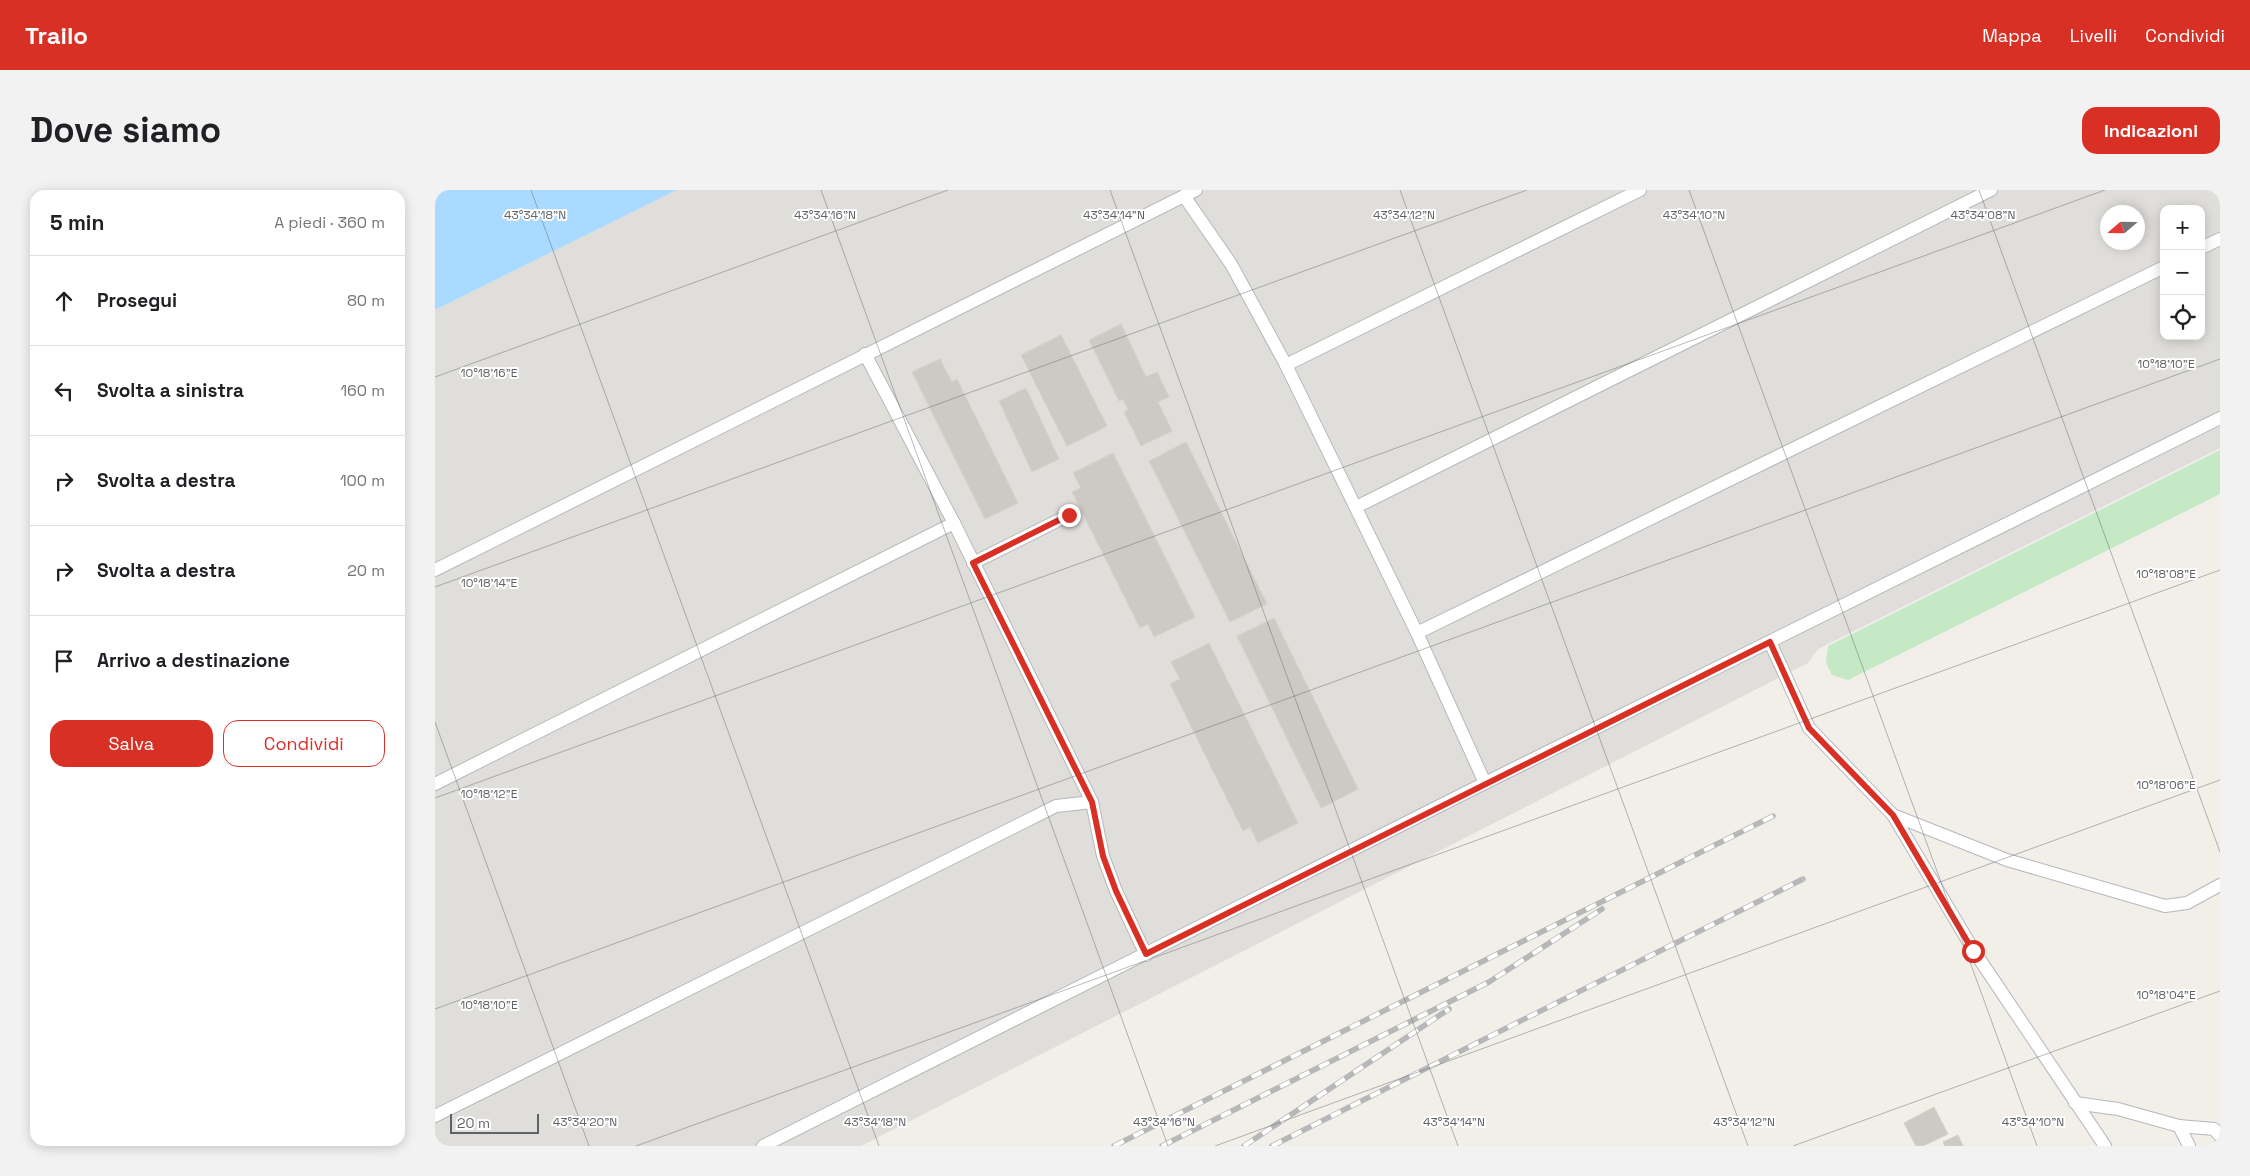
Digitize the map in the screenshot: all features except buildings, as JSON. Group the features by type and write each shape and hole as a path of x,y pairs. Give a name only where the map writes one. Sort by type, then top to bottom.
{"lane":[{"path":"435,570 1196,190"},
{"path":"1286,365 1640,190"},
{"path":"1355,507 1991,190"},
{"path":"1184,196 1231,264 1286,365 1417,633 1485,783"},
{"path":"2205,246 2220,239"},
{"path":"1417,633 2160,269"},
{"path":"865,354 954,523 1092,802 1103,856 1116,891 1146,954"},
{"path":"763,1146 1485,783 2220,418"},
{"path":"973,563 1069,515"},
{"path":"435,784 954,523"},
{"path":"1770,642 1809,728 1893,815 1973,951 2075,1103 2100,1144"},
{"path":"435,1116 1056,806 1092,802"},
{"path":"1893,815 2007,860 2165,906 2187,903 2220,885"},
{"path":"2075,1103 2118,1109 2179,1126 2214,1129 2220,1136"},
{"path":"2179,1126 2189,1146"}],"shaded area":[{"path":"677,190 2220,190 2220,448 1818,649 1808,663 861,1146 435,1146 435,310"}],"green space":[{"path":"2220,450 2220,494 1848,680 1832,675 1826,663 1828,646"}],"water":[{"path":"435,190 677,190 435,310"}],"railway":[{"path":"1114,1146 1773,816"},
{"path":"1272,1146 1803,879"},
{"path":"1162,1146 1489,982 1602,909"},
{"path":"1244,1146 1449,1009"}],"route":[{"path":"1069,515 973,563 1092,802 1103,856 1116,891 1146,954 1770,642 1809,728 1893,815 1973,951"}]}
